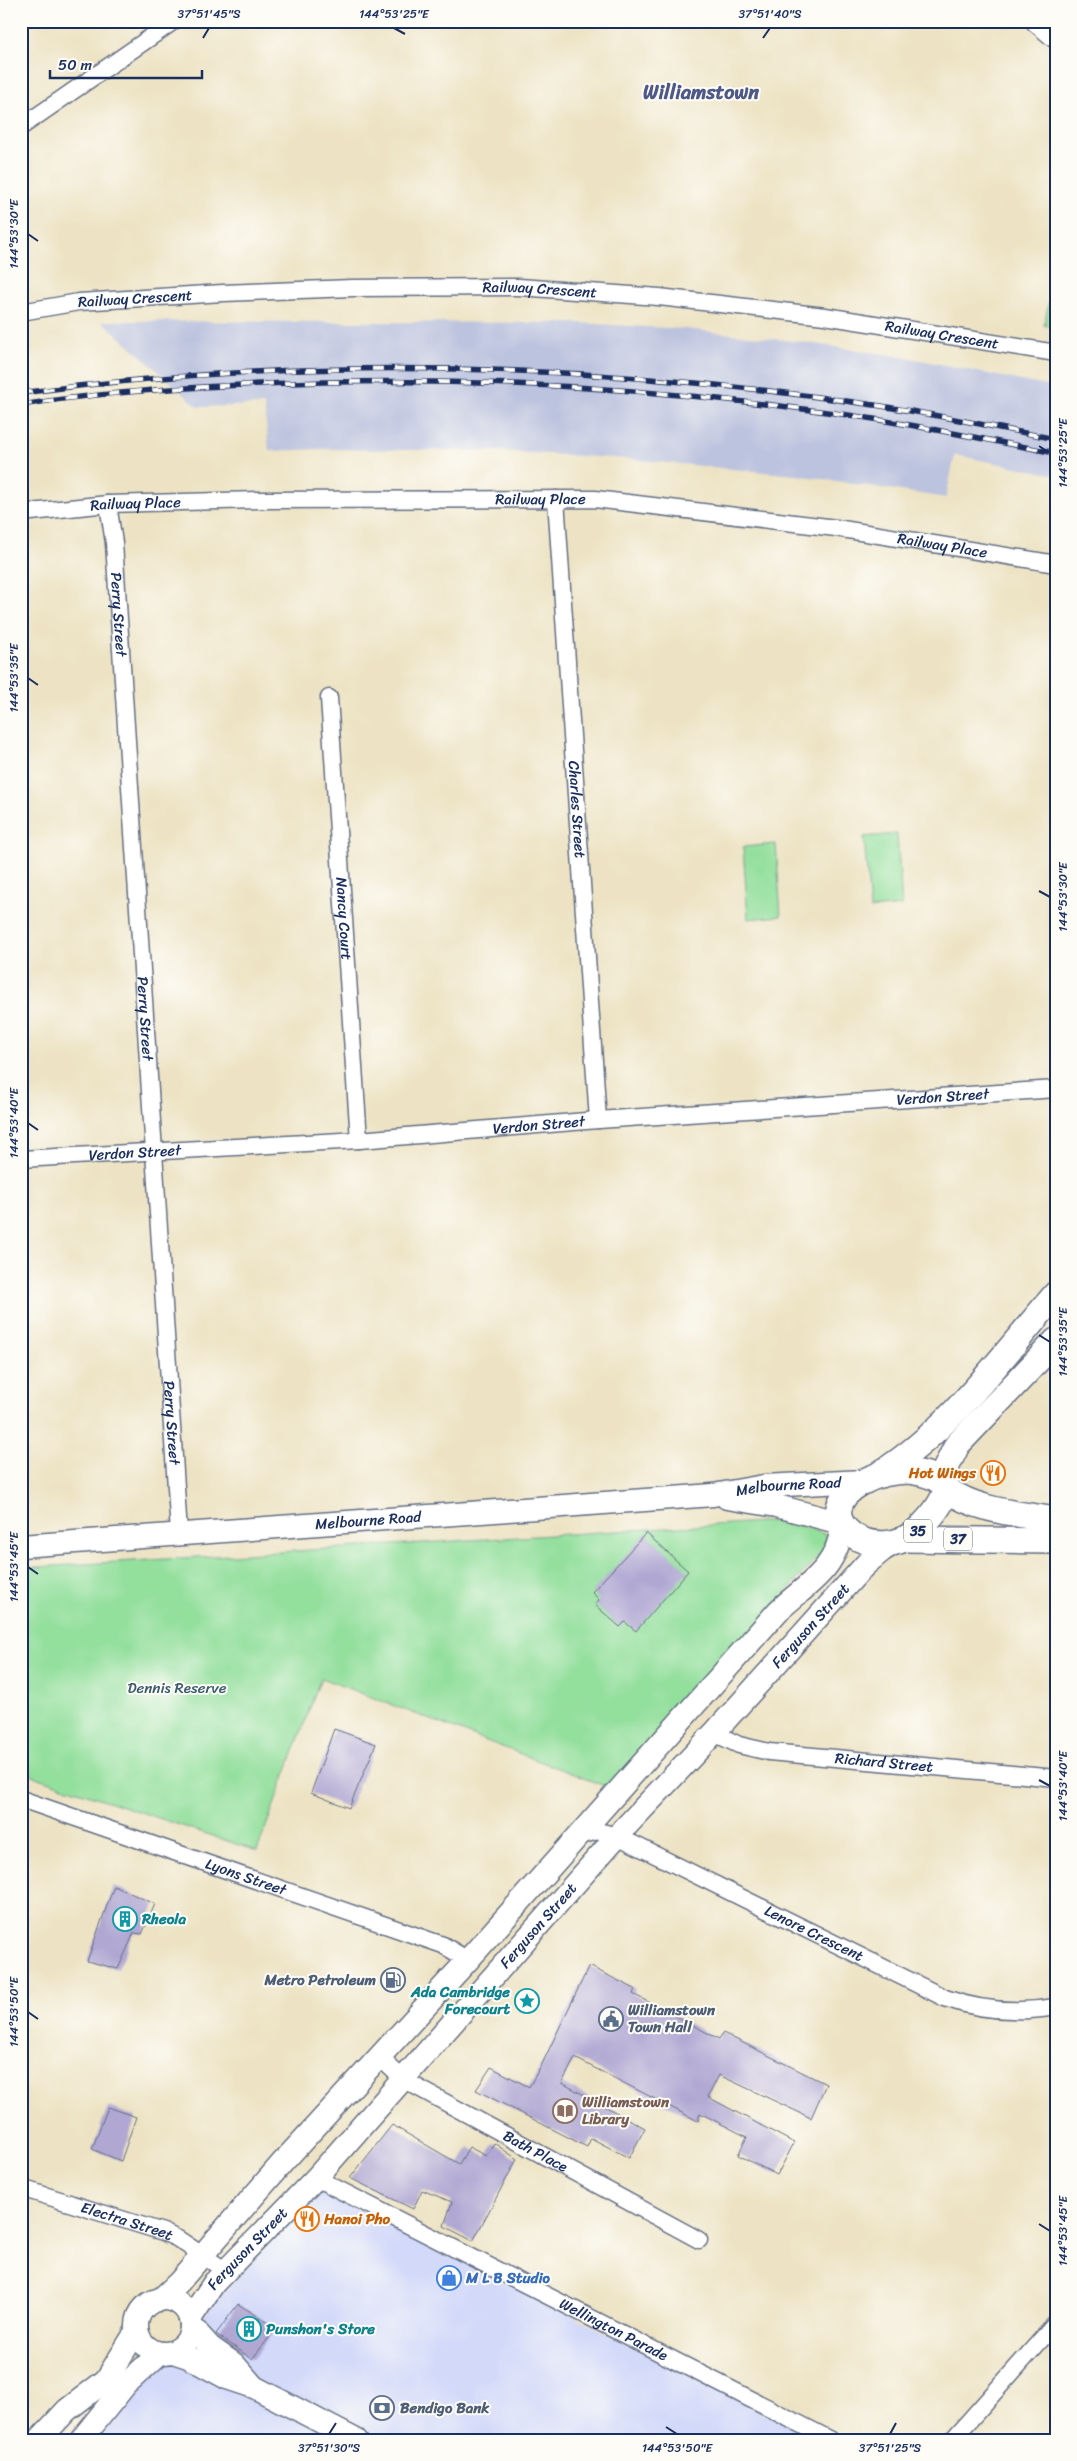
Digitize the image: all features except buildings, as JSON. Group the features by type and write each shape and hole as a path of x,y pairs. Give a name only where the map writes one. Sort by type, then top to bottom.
{"main road":[{"path":"841,1524 838,1513 841,1500 851,1489 911,1451 934,1430 966,1397 1056,1294"},
{"name":"35","path":"841,1524 849,1533 866,1543 883,1545 901,1540 919,1530 935,1512 945,1488 944,1472 957,1445 1056,1341"},
{"path":"869,1479 909,1471 934,1478 945,1488 966,1500 998,1510 1056,1520"},
{"name":"37","path":"901,1540 932,1538 1056,1541"}],"street":[{"path":"21,127 174,21"},
{"path":"1037,21 1056,38"},
{"name":"Railway Crescent","path":"21,312 79,302 223,293 352,288 519,287 660,297 825,316 1056,353"},
{"name":"Charles Street","path":"556,499 598,1120"},
{"name":"Railway Place","path":"21,513 108,504 268,500 595,499 659,505 836,528 1056,564"},
{"name":"Perry Street","path":"108,504 114,543 179,1533"},
{"name":"Nancy Court","path":"328,698 359,1140"},
{"name":"Verdon Street","path":"21,1159 359,1140 598,1120 1056,1090"},
{"name":"Melbourne Road","path":"21,1546 713,1495 764,1486 869,1479"},
{"name":"Melbourne Road","path":"713,1495 763,1503 841,1524"},
{"name":"Ferguson Street","path":"160,2300 378,2056 468,1960 778,1612 827,1567 839,1543 841,1524"},
{"name":"Ferguson Street","path":"190,2322 214,2282 316,2178 617,1836 714,1733 860,1571 882,1550 901,1540"},
{"name":"Richard Street","path":"714,1733 739,1745 763,1751 1056,1778"},
{"name":"Lyons Street","path":"21,1798 443,1945 468,1960"},
{"name":"Lenore Crescent","path":"579,1836 598,1831 617,1836 945,1998 990,2009 1038,2010 1056,2007"},
{"name":"Bath Place","path":"378,2056 404,2080 699,2240"},
{"name":"Wellington Parade","path":"316,2178 832,2440"},
{"name":"Electra Street","path":"21,2188 147,2226 178,2239 226,2271"},
{"path":"254,2387 234,2364 210,2347 190,2322 188,2313 178,2304 160,2300 142,2310 137,2323 137,2330 147,2348 188,2357 227,2378 254,2387 356,2440"},
{"name":"35","path":"166,2352 186,2341 190,2322"},
{"path":"952,2440 1056,2323"},
{"path":"39,2440 67,2410 106,2380 137,2330"},
{"path":"81,2440 126,2384 166,2352"}],"shaded area":[{"path":"102,321 577,323 686,329 802,342 910,358 1056,388 1056,475 955,455 946,498 804,476 629,459 500,451 320,449 269,451 264,405 198,407"},
{"path":"316,2187 820,2440 95,2440"}],"green space":[{"path":"1056,266 1056,328 1044,325"},
{"path":"897,834 902,906 870,909 864,837"},
{"path":"776,844 781,916 748,919 743,847"},
{"name":"Dennis Reserve","path":"777,1521 800,1525 827,1535 823,1551 610,1788 321,1678 257,1851 21,1772 21,1568"}],"railway":[{"path":"21,393 128,381 236,373 343,369 451,369 559,373 667,380 881,406 1056,439"},
{"path":"21,405 111,394 261,384 397,382 533,385 668,394 835,413 1056,453"}],"place":[{"name":"Hot Wings","path":"993,1473"},
{"name":"Rheola","path":"125,1919"},
{"name":"Metro Petroleum","path":"393,1980"},
{"name":"Ada Cambridge Forecourt","path":"527,2001"},
{"name":"Williamstown Town Hall","path":"611,2019"},
{"name":"Williamstown Library","path":"565,2111"},
{"name":"Hanoi Pho","path":"307,2219"},
{"name":"M L B Studio","path":"449,2278"},
{"name":"Punshon's Store","path":"249,2329"},
{"name":"Bendigo Bank","path":"382,2408"}],"district":[{"name":"Williamstown","path":"701,92"}]}
